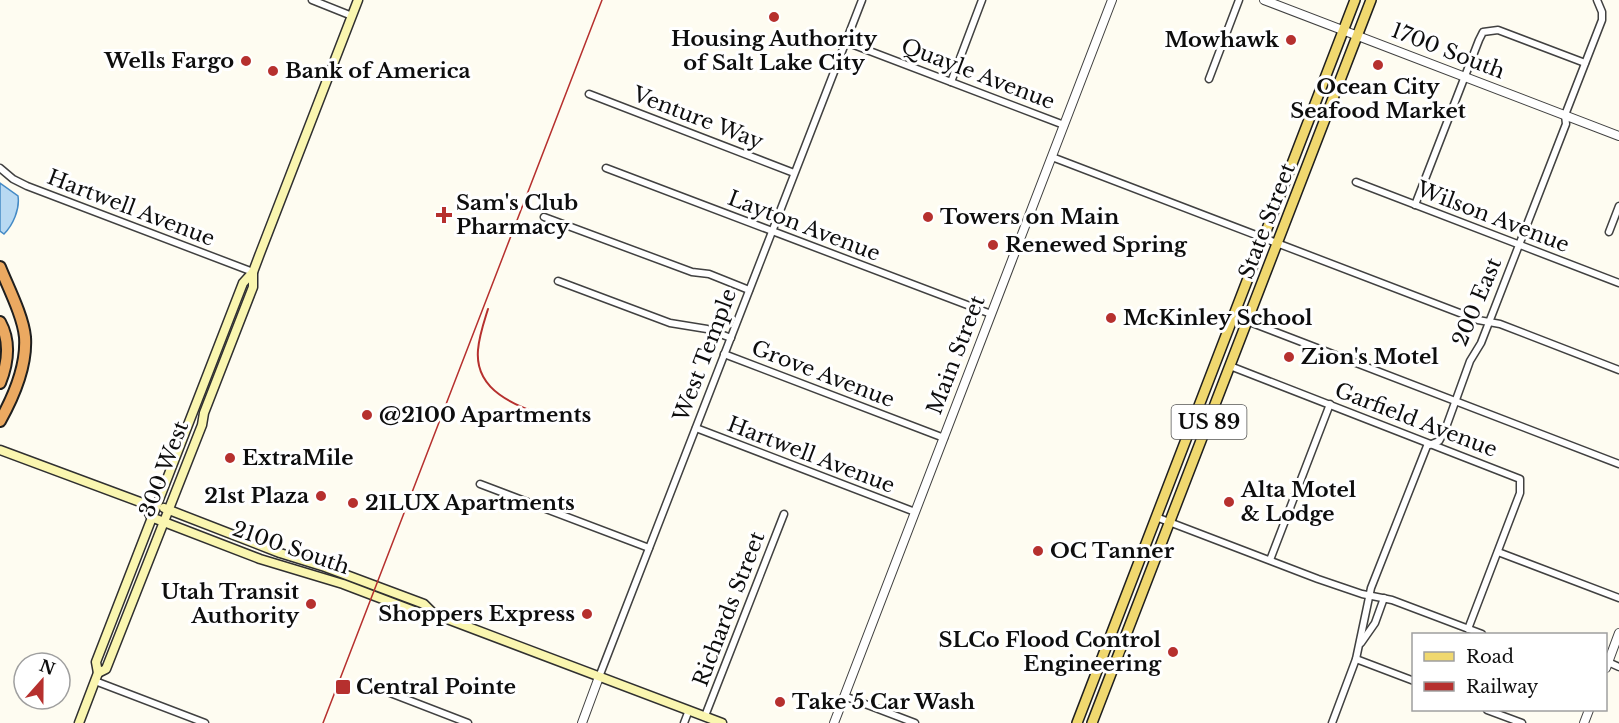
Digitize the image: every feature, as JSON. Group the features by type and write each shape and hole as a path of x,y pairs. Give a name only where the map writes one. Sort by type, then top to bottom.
{"highway":[{"path":"0,267 25,336 21,373 0,421"},
{"path":"0,322 8,349 0,383"}],"main road":[{"name":"300 West","path":"79,723 97,677 96,662 151,516 243,283 253,272 358,0"},
{"name":"State Street","path":"1077,723 1355,0"},
{"name":"State Street","path":"1092,723 1371,0"},
{"name":"300 West","path":"97,677 106,669 164,522 253,287 253,272"},
{"name":"2100 South","path":"0,450 424,604 434,614"},
{"path":"144,504 151,516"},
{"name":"2100 South","path":"151,516 267,561 343,584 422,614 434,614 722,723"}],"street":[{"path":"312,0 352,16"},
{"name":"West Temple","path":"582,723 862,0"},
{"path":"951,82 982,0"},
{"name":"Main Street","path":"834,723 1112,0"},
{"path":"1209,79 1239,0"},
{"name":"1700 South","path":"1264,0 1619,136"},
{"name":"200 East","path":"1332,723 1360,646 1369,595 1427,446 1438,441 1445,430 1470,361 1481,344 1490,322 1566,124 1565,115 1602,20 1602,12 1597,0"},
{"path":"1415,205 1481,35 1487,30 1498,30 1585,63"},
{"name":"Quayle Avenue","path":"846,42 1064,125"},
{"name":"Venture Way","path":"589,94 794,172"},
{"path":"1052,157 1478,320 1490,322 1619,370"},
{"name":"Hartwell Avenue","path":"0,168 22,184 253,272"},
{"name":"Layton Avenue","path":"606,168 991,314"},
{"name":"Wilson Avenue","path":"1356,182 1619,283"},
{"path":"1609,232 1619,206"},
{"path":"544,217 692,272 709,274 749,290"},
{"path":"558,281 670,324 707,329 731,338"},
{"path":"1247,321 1619,464"},
{"name":"Grove Avenue","path":"724,354 944,438"},
{"name":"Garfield Avenue","path":"1230,366 1515,476 1521,482 1520,493 1498,552"},
{"path":"1270,560 1330,404"},
{"name":"Hartwell Avenue","path":"696,428 915,512"},
{"path":"480,484 649,548"},
{"name":"Richards Street","path":"705,716 783,514"},
{"path":"1156,517 1344,588 1384,598 1479,633"},
{"path":"1468,629 1498,552 1619,598"},
{"name":"200 East","path":"1360,646 1375,622 1384,598"},
{"path":"1619,633 1607,665 1619,667"},
{"path":"1356,659 1412,681"},
{"path":"97,677 205,723"},
{"path":"385,691 468,723"},
{"path":"844,696 915,723"},
{"name":"Richards Street","path":"684,723 689,710"},
{"path":"1490,711 1522,723"}],"water":[{"path":"0,183 18,196 15,216 4,234 0,231"}],"tram line":[{"path":"323,723 602,0"}],"railway":[{"path":"488,309 478,350 479,366 485,379 506,399 562,422"}],"place":[{"name":"Housing Authority of Salt Lake City","path":"774,17"},
{"name":"Mowhawk","path":"1291,40"},
{"name":"Wells Fargo","path":"246,61"},
{"name":"Ocean City Seafood Market","path":"1378,65"},
{"name":"Bank of America","path":"273,71"},
{"name":"Sam's Club Pharmacy","path":"444,215"},
{"name":"Towers on Main","path":"928,217"},
{"name":"Renewed Spring","path":"993,245"},
{"name":"McKinley School","path":"1111,318"},
{"name":"Zion's Motel","path":"1289,357"},
{"name":"@2100 Apartments","path":"367,415"},
{"name":"ExtraMile","path":"230,458"},
{"name":"21st Plaza","path":"321,496"},
{"name":"Alta Motel & Lodge","path":"1229,502"},
{"name":"21LUX Apartments","path":"353,503"},
{"name":"OC Tanner","path":"1038,551"},
{"name":"Utah Transit Authority","path":"311,604"},
{"name":"Shoppers Express","path":"587,614"},
{"name":"SLCo Flood Control Engineering","path":"1173,652"},
{"name":"Central Pointe","path":"343,687"},
{"name":"Take 5 Car Wash","path":"780,702"}]}
